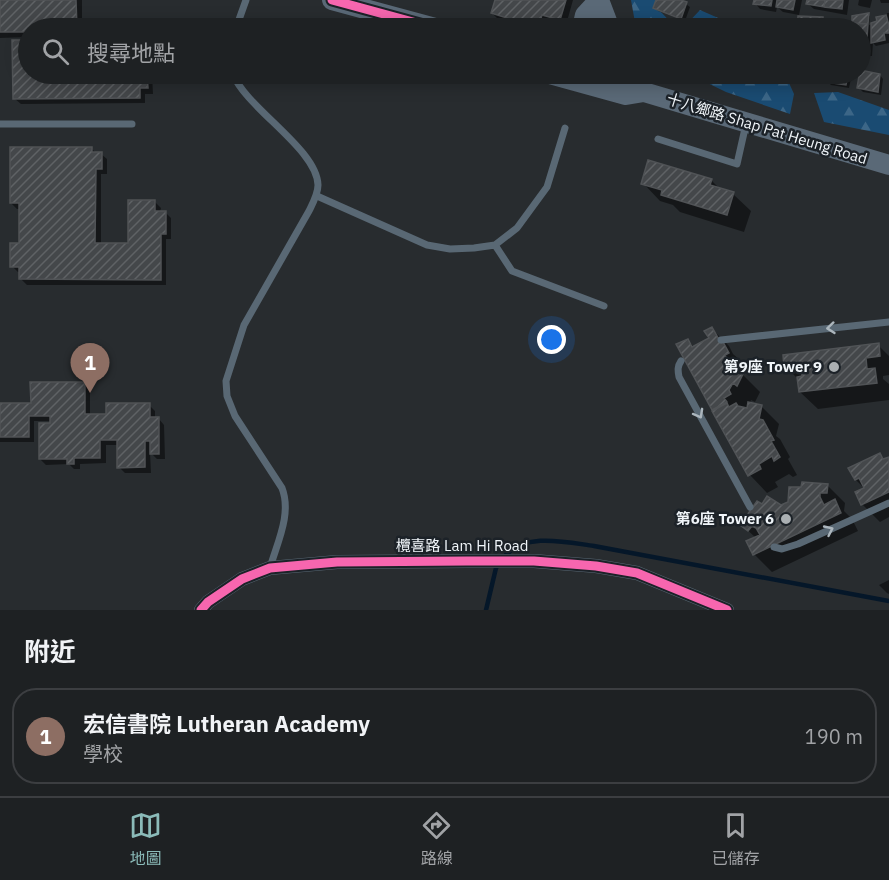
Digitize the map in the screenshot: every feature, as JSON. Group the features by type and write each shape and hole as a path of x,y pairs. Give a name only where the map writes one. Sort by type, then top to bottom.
{"main road":[{"path":"332,0 398,18"},
{"path":"584,18 599,0 606,18"},
{"name":"十八鄉路 Shap Pat Heung Road","path":"603,84 626,95 644,92"},
{"name":"十八鄉路 Shap Pat Heung Road","path":"635,84 644,92 889,165"}],"street":[{"name":"欖喜路 Lam Hi Road","path":"201,610 208,602 242,579 270,568 337,562 534,561 596,566 637,573 728,610"}],"lane":[{"path":"240,18 246,0"},
{"path":"239,84 304,155 315,173 318,184 317,196 244,325 226,381 227,396 235,416 285,495 284,520 270,568"},
{"path":"658,139 736,164 746,123"},
{"path":"0,124 132,124"},
{"path":"317,196 427,245 450,249 495,245 517,228 547,187 566,128"},
{"path":"495,245 512,272 604,306"},
{"path":"721,340 889,322"},
{"path":"681,361 678,365 680,377 750,507"},
{"path":"774,548 782,549 798,544 889,502"}],"green space":[{"path":"631,0 660,0 661,12 667,18 634,18"},
{"path":"700,10 718,18 692,18"},
{"path":"710,84 790,84 794,94 790,114"},
{"path":"838,92 889,110 889,135 824,122 814,93"}],"building":[{"path":"0,0 76,0 77,18 18,18 18,32 0,32"},
{"path":"495,0 566,0 561,18 542,15 541,18 507,18 491,13"},
{"path":"656,0 687,2 681,18 653,8"},
{"path":"754,0 772,0 771,6 753,4"},
{"path":"777,0 795,0 793,10 776,7"},
{"path":"807,0 825,0 824,7 806,4"},
{"path":"825,0 843,0 842,9 824,7"},
{"path":"869,13 869,18 852,18 852,16"},
{"path":"886,15 889,33 884,33 885,40 871,43 871,23 877,21 876,17"},
{"path":"798,16 823,17 823,18 798,18"},
{"path":"12,40 18,40 18,84 148,84 148,88 140,88 140,98 13,99"},
{"path":"871,72 880,74 878,92 857,88 858,84 871,84"},
{"path":"10,147 92,147 92,152 102,152 102,169 96,169 95,243 128,243 128,200 155,200 155,211 166,211 166,234 161,234 161,280 19,279 19,267 10,267 10,243 19,243 19,203 10,203"},
{"path":"648,160 712,179 710,185 734,192 727,215 661,195 662,190 641,184"},
{"path":"712,327 729,353 725,355 731,367 743,374 737,386 733,383 729,390 731,394 724,398 727,402 712,410 676,344 688,339 692,347 709,338 704,331"},
{"name":"第9座 Tower 9","path":"879,343 880,356 866,358 867,369 875,368 877,383 799,392 797,377 802,376 801,366 784,368 783,355"},
{"path":"30,382 85,382 85,414 106,414 106,403 150,403 150,417 159,417 159,454 150,454 150,441 145,441 145,467 117,468 117,440 100,440 100,458 74,458 74,464 67,464 67,459 39,459 39,423 50,423 50,416 29,416 29,437 0,437 0,403 31,403"},
{"path":"748,402 762,405 759,419 763,420 780,457 774,461 772,456 759,464 761,469 748,476 712,411 727,403 729,407 736,403 738,406 747,408"},
{"path":"880,453 883,459 889,457 889,492 861,505 855,492 864,488 859,478 855,480 848,468"},
{"name":"第6座 Tower 6","path":"802,482 828,484 827,493 820,493 820,497 824,505 835,499 841,513 753,555 746,541 760,535 752,526 748,531 740,525 757,501 762,504 767,496 781,505 788,502 789,487 801,487"}],"waterway":[{"path":"504,557 513,549 534,541 571,543 889,601"},
{"path":"486,610 499,564"}],"cycle path":[{"path":"332,0 398,18"},
{"path":"201,610 208,602 242,579 270,568 337,562 467,561 534,561 596,566 637,573 727,610"}],"place":[{"name":"第9座 Tower 9","path":"834,367"},
{"name":"宏信書院 Lutheran Academy","path":"90,393"},
{"name":"第6座 Tower 6","path":"786,519"}]}
